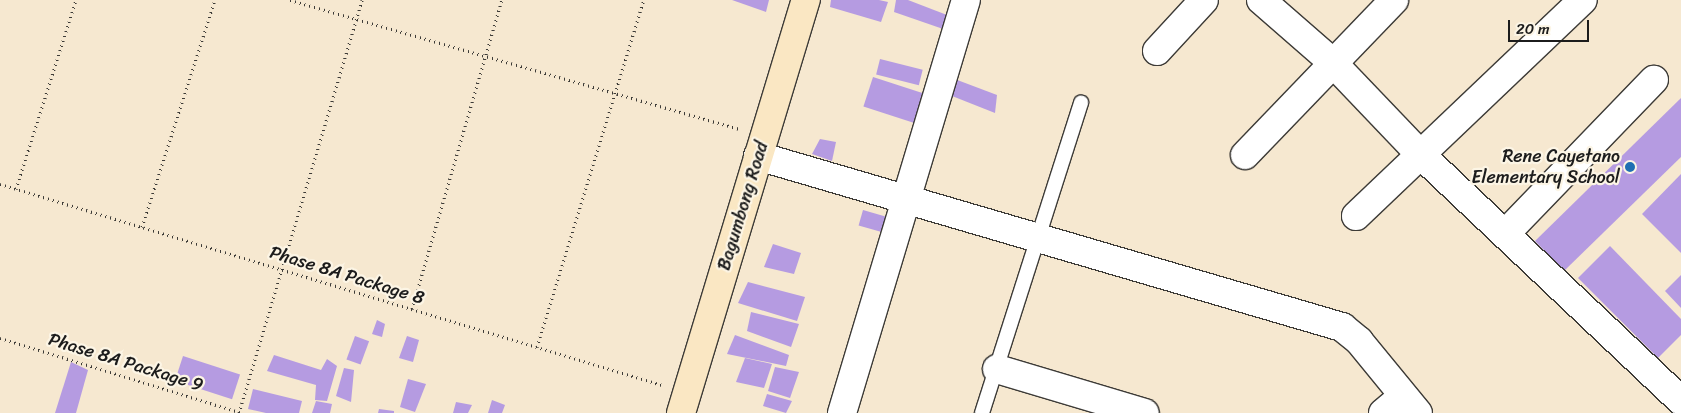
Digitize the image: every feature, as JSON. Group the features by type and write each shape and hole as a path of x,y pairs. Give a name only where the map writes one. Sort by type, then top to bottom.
{"street":[{"name":"Bagumbong Road","path":"684,403 806,0"},
{"path":"842,413 909,198 966,0"},
{"path":"1157,51 1204,0"},
{"path":"1261,0 1332,62 1419,153 1676,385"},
{"path":"1245,155 1332,62 1394,0"},
{"path":"1356,216 1419,153 1583,0"},
{"path":"1506,233 1654,80"},
{"path":"761,146 909,198 1038,238 1342,327 1359,341 1410,405 1383,413"},
{"path":"997,368 1145,413"}],"lane":[{"path":"982,413 1081,102"}],"path":[{"path":"16,189 76,0"},
{"path":"142,227 215,0"},
{"path":"290,0 615,94 761,146"},
{"path":"240,413 362,0"},
{"path":"412,309 502,0"},
{"path":"537,347 644,0"},
{"name":"Phase 8A Package 8","path":"0,184 537,347 684,403"},
{"name":"Phase 8A Package 9","path":"0,338 240,413"}],"building":[{"path":"732,0 769,0 766,12"},
{"path":"831,0 879,0 888,2 881,22 830,7"},
{"path":"896,0 908,0 947,15 946,30 894,12"},
{"path":"880,59 923,70 919,85 876,75"},
{"path":"873,77 934,97 924,126 863,106"},
{"path":"952,78 997,95 995,113 947,94"},
{"path":"1681,98 1681,157 1564,271 1535,241"},
{"path":"820,139 836,142 832,161 812,154"},
{"path":"1681,174 1681,253 1642,214"},
{"path":"863,210 897,220 892,235 859,225"},
{"path":"773,244 801,253 794,274 764,267"},
{"path":"1610,246 1681,319 1681,335 1658,358 1578,278"},
{"path":"1681,275 1681,308 1665,291"},
{"path":"748,282 805,297 797,321 738,303"},
{"path":"751,312 799,324 791,347 747,331"},
{"path":"377,320 385,324 382,337 372,334"},
{"path":"735,335 789,355 786,366 727,354"},
{"path":"355,336 369,341 361,365 346,359"},
{"path":"407,336 419,340 413,362 399,358"},
{"path":"274,355 321,370 327,359 337,366 327,401 315,400 316,385 267,371"},
{"path":"183,356 240,375 232,399 175,381"},
{"path":"745,358 772,364 764,388 736,382"},
{"path":"71,362 88,370 76,413 55,413"},
{"path":"775,367 799,372 790,398 768,391"},
{"path":"344,368 354,370 351,402 336,396"},
{"path":"408,379 426,384 415,412 400,407"},
{"path":"253,389 302,401 299,413 266,413 248,409"},
{"path":"767,394 792,401 786,413 763,406"},
{"path":"492,400 505,405 502,413 488,413"},
{"path":"316,401 332,404 330,413 312,413"},
{"path":"456,402 472,405 468,413 453,413"},
{"path":"379,409 394,411 394,413 378,413"}],"place":[{"name":"Rene Cayetano Elementary School","path":"1630,167"}]}
